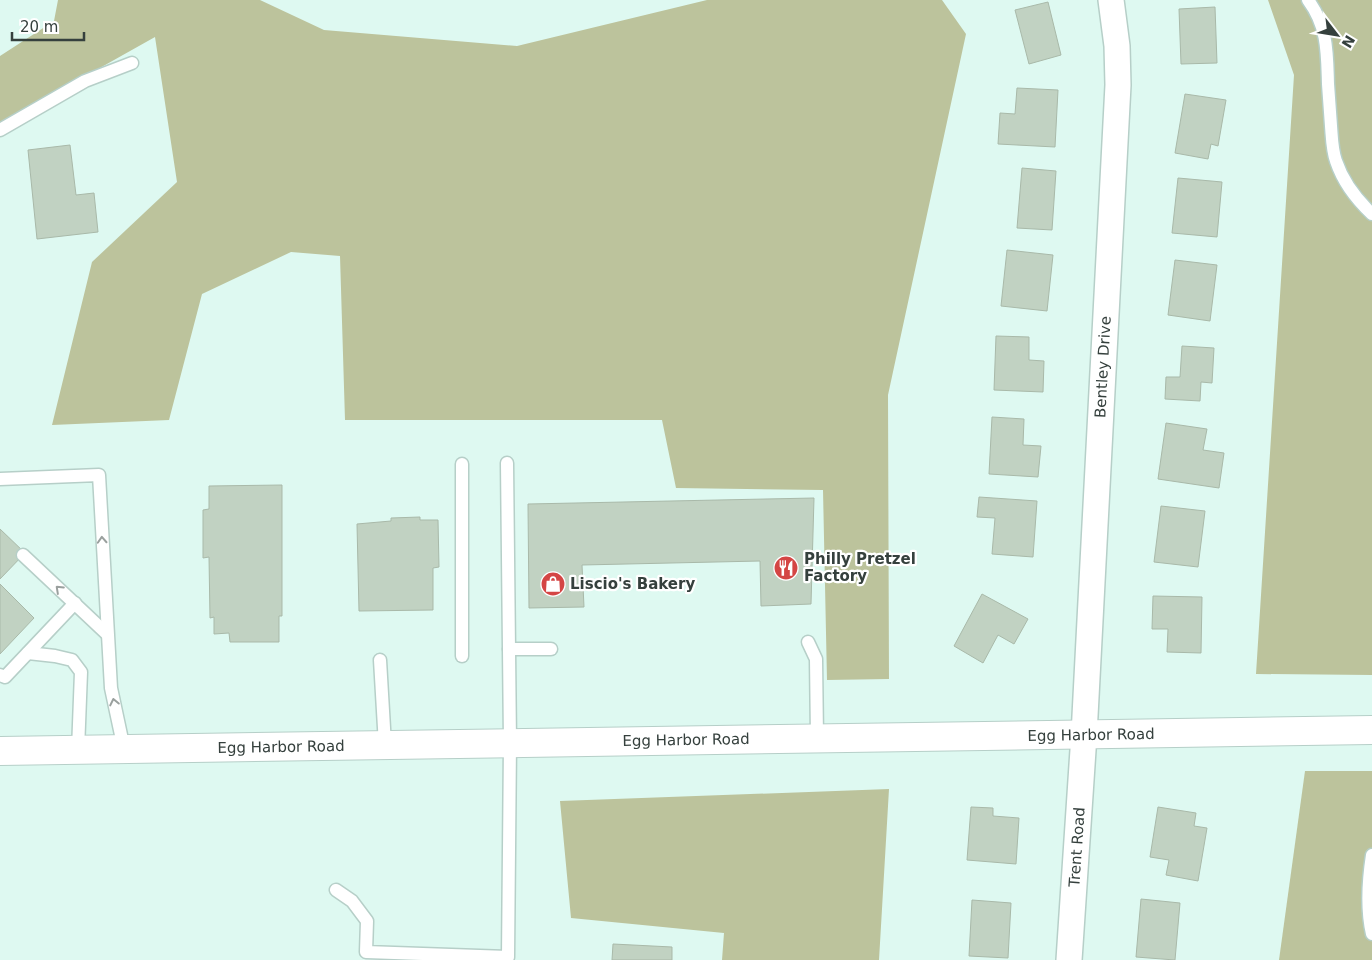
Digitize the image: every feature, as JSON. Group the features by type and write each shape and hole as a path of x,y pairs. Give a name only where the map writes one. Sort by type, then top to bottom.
{"main road":[{"name":"Egg Harbor Road","path":"0,751 1372,730"}],"street":[{"name":"Bentley Drive","path":"1084,735 1118,85 1117,46 1111,0"},
{"name":"Trent Road","path":"1069,960 1084,735"}],"lane":[{"path":"1308,0 1316,11 1327,48 1329,100 1335,160 1351,191 1372,214"},
{"path":"0,130 85,81 132,63"},
{"path":"336,890 352,901 367,921 366,952 512,958 507,463"},
{"path":"462,464 462,656"},
{"path":"0,479 99,475 111,688 124,749"},
{"path":"23,555 107,634"},
{"path":"0,675 5,677 75,603"},
{"path":"808,642 816,659 816,738"},
{"path":"509,649 551,648"},
{"path":"28,653 72,660 81,672 78,750"},
{"path":"380,660 385,745"},
{"path":"1372,855 1368,900 1372,934"}],"green space":[{"path":"58,0 260,0 324,30 517,46 707,0 942,0 966,34 888,395 889,679 827,680 823,490 676,488 662,420 345,420 340,256 291,252 202,294 169,420 52,425 92,262 177,182 155,37 0,124 0,56 54,21"},
{"path":"1268,0 1372,0 1372,675 1256,674 1294,75"},
{"path":"1305,771 1372,771 1372,960 1279,960"},
{"path":"889,789 879,960 722,960 724,933 571,918 560,801"}],"building":[{"path":"1048,2 1061,55 1029,64 1015,10"},
{"path":"1215,7 1217,63 1181,64 1179,9"},
{"path":"1017,88 1058,90 1055,147 998,144 1000,113 1015,114"},
{"path":"1185,94 1226,100 1218,146 1211,144 1208,159 1175,153"},
{"path":"70,145 76,195 94,193 98,232 37,239 28,150"},
{"path":"1022,168 1056,171 1052,230 1017,228"},
{"path":"1178,178 1222,182 1217,237 1172,233"},
{"path":"1007,250 1053,255 1047,311 1001,306"},
{"path":"1175,260 1217,265 1210,321 1168,315"},
{"path":"996,336 1029,337 1029,360 1044,361 1043,392 994,390"},
{"path":"1182,346 1214,348 1212,383 1201,382 1200,401 1165,399 1166,377 1180,377"},
{"path":"992,417 1024,419 1023,445 1041,446 1038,477 989,474"},
{"path":"1166,423 1207,429 1203,450 1224,453 1219,488 1158,479"},
{"path":"282,485 282,616 279,616 279,642 230,642 229,633 214,634 214,617 210,618 209,557 203,558 203,510 209,509 209,486"},
{"path":"979,497 1037,501 1033,557 992,554 995,518 977,517"},
{"path":"814,498 811,604 761,606 760,561 582,565 584,607 529,608 528,504"},
{"path":"1161,506 1205,511 1198,567 1154,562"},
{"path":"420,517 420,520 438,520 439,567 433,568 433,610 359,611 357,524 391,521 391,518"},
{"path":"0,529 25,553 0,579"},
{"path":"0,584 34,618 0,654"},
{"path":"982,594 1028,619 1014,644 998,635 983,663 954,646"},
{"path":"1153,596 1202,597 1201,653 1167,652 1168,629 1152,629"},
{"path":"971,807 993,808 993,816 1019,818 1016,864 967,860"},
{"path":"1158,807 1196,813 1194,826 1207,828 1198,881 1166,875 1169,860 1150,857"},
{"path":"1141,899 1180,903 1175,960 1136,957"},
{"path":"972,900 1011,903 1008,958 969,956"},
{"path":"613,944 672,947 672,960 612,960"}],"place":[{"name":"Philly Pretzel Factory","path":"786,568"},
{"name":"Liscio's Bakery","path":"553,584"}]}
